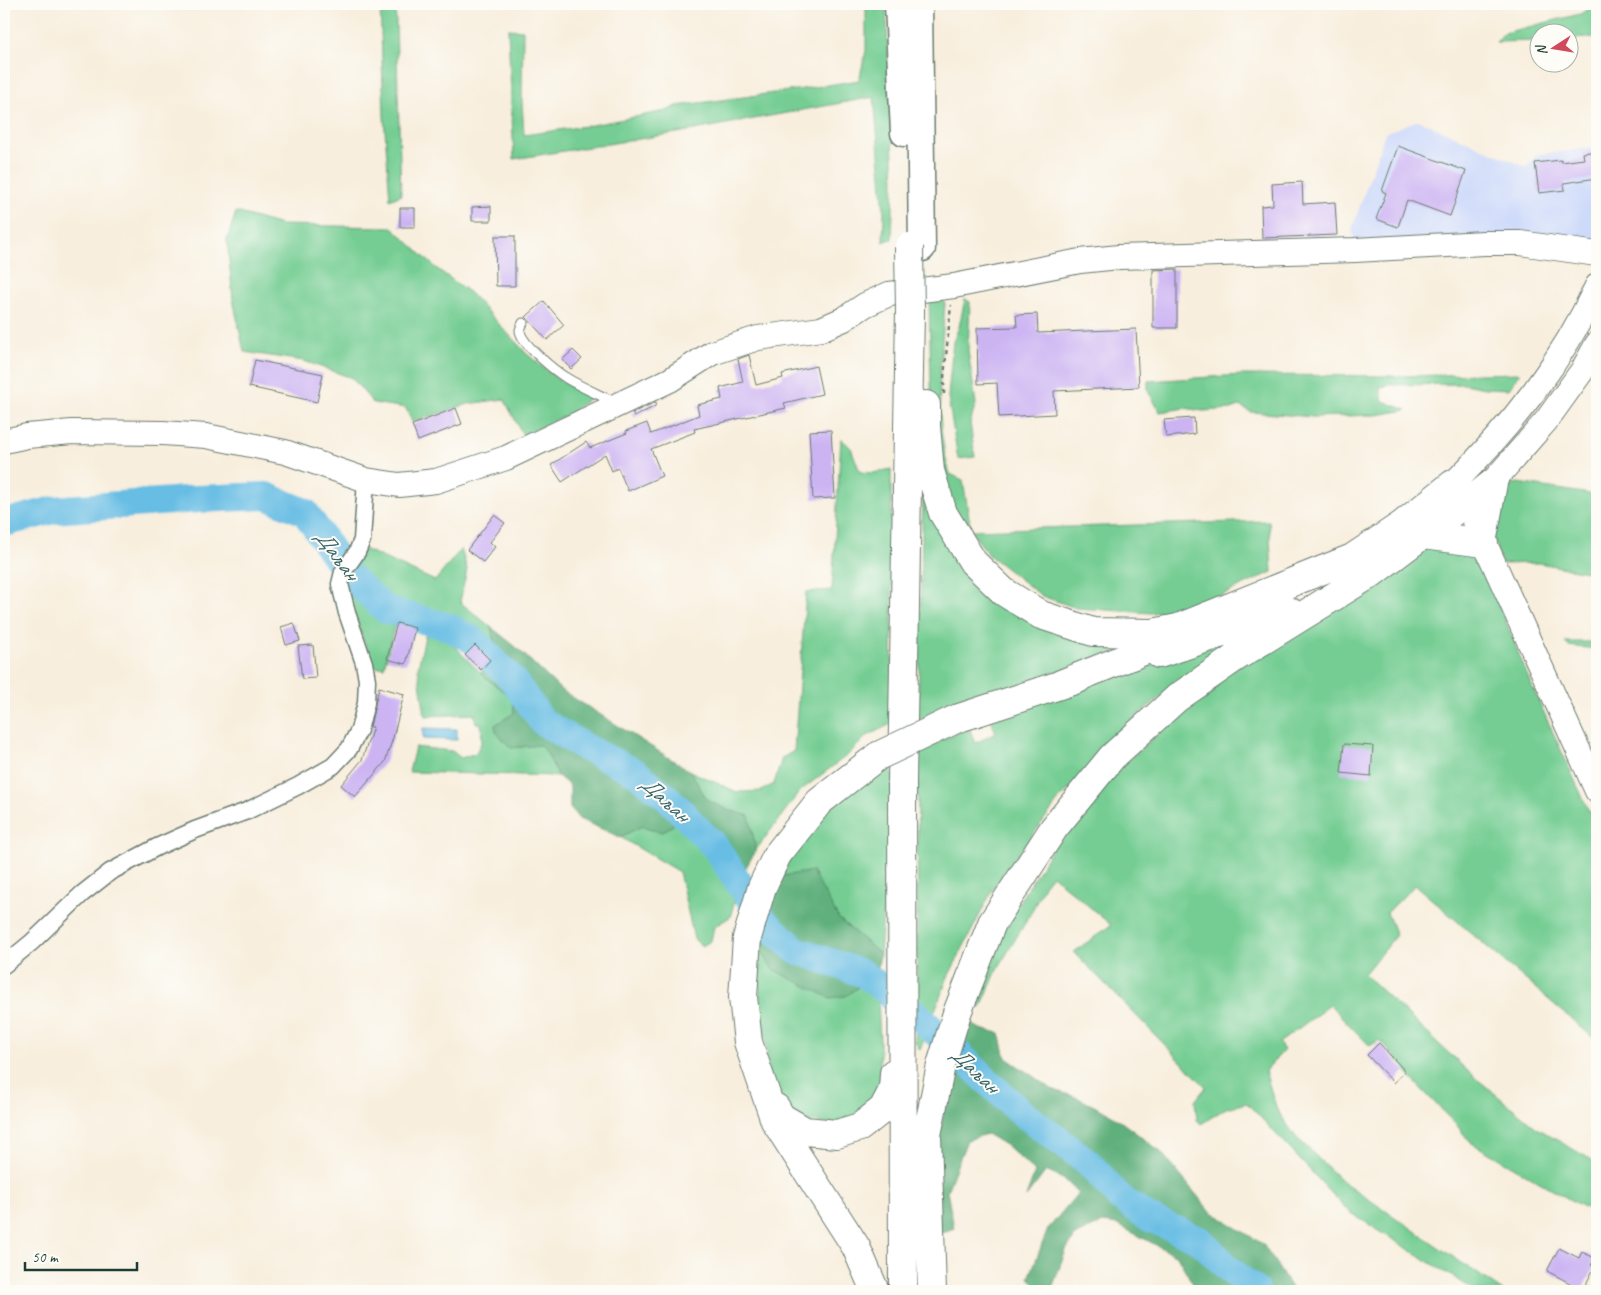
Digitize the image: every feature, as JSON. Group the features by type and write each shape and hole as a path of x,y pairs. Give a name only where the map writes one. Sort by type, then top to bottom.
{"highway":[{"path":"915,248 930,471 943,513 973,562 1004,592 1041,614 1093,632 1153,633 1178,628 1366,564"},
{"path":"903,1291 904,1036 902,782 919,311"},
{"path":"903,967 913,784 919,311"},
{"path":"875,1291 856,1247 775,1121 748,1042 743,997 747,938 762,887 777,855 819,802 878,756 956,719 1061,684 1366,564 1423,535 1459,493"},
{"path":"932,1291 927,1135 941,1065 957,1013 992,923 1054,828 1112,757 1177,698 1366,564 1402,525 1459,493"},
{"path":"1423,535 1484,543"},
{"path":"759,1078 781,1117 805,1132 837,1134 860,1127 883,1109 893,1090 904,1036"},
{"path":"904,1036 912,1118 918,1291"}],"main road":[{"path":"898,4 915,248"},
{"path":"915,248 919,4"}],"street":[{"path":"4,441 27,436 72,432 163,433 206,436 285,452 366,480 399,485 436,481 506,458 670,380 712,353 758,338 821,329 844,319 865,305 889,294 954,286 1080,261 1119,257 1355,250 1484,243 1520,243 1597,254"},
{"path":"1459,493 1483,453 1517,415 1573,335 1597,286"},
{"path":"1459,493 1496,478 1546,421 1582,371 1597,344"},
{"path":"1484,543 1496,478"},
{"path":"4,965 32,942 82,894 110,872 157,847 195,830 247,811 298,786 334,766 349,749 359,730 366,702 367,680 364,663 347,614 340,584 344,572 357,552 362,540 366,480"},
{"path":"1459,493 1484,543 1597,792"}],"lane":[{"path":"523,323 520,330 523,340 565,378 619,404"}],"path":[{"path":"944,400 944,377 954,286"}],"shaded area":[{"path":"1418,120 1526,167 1537,155 1597,147 1597,254 1355,250 1352,229 1385,133"}],"green space":[{"path":"380,4 395,4 396,23 401,195 390,200 384,116"},
{"path":"866,4 886,4 894,181 892,239 883,242 884,212 874,97 683,132 514,159 508,29 523,30 522,102 524,135 666,111 677,106 859,80 866,51"},
{"path":"1597,5 1597,39 1578,39 1578,22 1548,22 1580,14"},
{"path":"1528,27 1528,41 1496,42 1504,33"},
{"path":"236,212 281,225 392,227 436,268 470,293 527,354 556,378 590,398 569,414 523,435 504,399 468,404 412,422 406,408 373,403 352,378 304,361 244,352 233,299 227,240"},
{"path":"929,296 940,297 945,303 940,367 941,432 950,474 963,480 971,530 1269,521 1272,572 1197,607 1151,613 1076,608 1042,596 990,556 951,505 932,434"},
{"path":"965,299 970,302 968,351 976,404 970,423 975,457 958,459 948,397 953,342 959,327"},
{"path":"1520,373 1509,389 1485,388 1464,384 1391,385 1380,387 1383,401 1407,410 1376,415 1313,417 1251,412 1240,406 1231,409 1203,411 1185,408 1160,412 1148,391 1148,381 1242,375 1401,376"},
{"path":"841,438 851,448 860,472 873,473 891,469 893,723 867,736 849,754 800,791 756,850 749,816 728,810 707,800 690,771 737,792 761,791 774,784 782,758 794,751 806,592 832,590"},
{"path":"1518,483 1597,495 1597,574 1539,563 1502,564 1490,529 1498,489"},
{"path":"923,491 953,556 992,598 1132,646 918,719"},
{"path":"1439,546 1468,553 1490,582 1530,682 1597,829 1597,1041 1415,885 1387,913 1396,935 1364,974 1471,1074 1538,1129 1597,1163 1597,1214 1470,1142 1407,1074 1407,1070 1379,1040 1370,1046 1330,1005 1279,1043 1284,1050 1265,1071 1277,1110 1296,1137 1342,1181 1503,1291 1476,1291 1349,1212 1247,1103 1226,1108 1201,1124 1197,1120 1195,1101 1206,1087 1074,952 1111,925 1052,875 1044,885 1031,913 997,970 981,1007 964,1011 985,956 1066,827 1129,759 1234,669 1414,552"},
{"path":"364,549 435,581 461,549 467,569 460,602 491,627 497,656 480,640 461,627 450,640 472,664 513,699 514,714 495,725 511,748 539,745 547,753 558,776 409,772 415,747 452,751 461,758 476,753 482,741 481,723 476,723 474,714 425,716 418,668 426,632 424,627 396,620 384,667 374,667 345,592 345,581"},
{"path":"491,627 516,647 561,690 690,771 707,800 728,810 749,816 756,850 744,871 730,878 709,851 676,823 662,832 642,826 620,837 579,819 570,808 570,786 558,776 547,753 539,745 511,748 496,732 495,725 514,713 513,699 480,673 497,656"},
{"path":"1258,630 1214,656 1140,713 1058,801 994,887 947,979 920,1050 915,1041 917,998 918,751 969,727 975,743 996,733 991,720 993,715"},
{"path":"1565,642 1597,642 1597,649 1568,646"},
{"path":"891,767 893,778 880,954 839,919 812,872 783,876 791,855 810,826 858,783"},
{"path":"676,823 709,851 729,878 744,871 730,917 714,927 711,941 702,946 694,939 679,872 620,837 642,826 662,832"},
{"path":"812,871 839,919 880,954 877,973 846,996 830,998 772,969 758,944 770,904 783,876"},
{"path":"758,944 846,995 877,973 880,1078 873,1098 861,1113 837,1125 800,1121 779,1097 768,1072 766,1040 760,1006"},
{"path":"964,1011 975,1026 987,1031 1000,1033 1006,1058 1052,1089 1078,1098 1112,1115 1160,1151 1209,1210 1264,1245 1293,1291 1197,1291 1177,1256 1118,1225 1103,1223 1076,1235 1066,1250 1051,1291 1042,1290 1029,1278 1048,1229 1078,1193 1065,1180 1046,1171 1026,1197 1035,1172 1007,1146 987,1134 967,1140 947,1191 954,1228 940,1233 931,1176"}],"water":[{"path":"423,728 457,729 457,740 423,739"}],"building":[{"path":"1398,146 1466,171 1450,216 1407,200 1398,227 1376,219 1386,193 1382,191"},
{"path":"1597,151 1597,178 1564,183 1565,190 1539,193 1535,163 1584,159 1583,153"},
{"path":"1302,182 1303,204 1335,202 1337,235 1262,238 1261,206 1273,205 1272,184"},
{"path":"491,206 491,221 472,221 472,207"},
{"path":"400,208 415,208 415,227 400,227"},
{"path":"495,236 515,236 515,286 496,286"},
{"path":"1177,269 1177,328 1153,328 1153,270"},
{"path":"544,301 564,325 547,340 526,317"},
{"path":"1037,314 1038,333 1136,329 1139,387 1054,391 1055,414 999,417 997,383 978,384 977,328 1017,327 1016,315"},
{"path":"573,350 582,359 571,369 562,360"},
{"path":"749,355 756,385 783,378 782,374 816,366 822,394 784,403 786,408 694,429 695,432 651,449 662,476 628,491 618,468 612,471 605,454 562,482 551,465 586,442 590,448 647,423 651,434 699,415 697,405 722,399 720,388 743,382 738,359"},
{"path":"255,360 323,374 317,402 249,387"},
{"path":"656,402 657,405 634,417 632,413"},
{"path":"456,408 462,424 418,441 412,425"},
{"path":"1194,418 1195,434 1166,437 1164,420"},
{"path":"831,430 835,498 813,499 809,431"},
{"path":"494,515 505,523 490,542 495,547 483,562 467,550"},
{"path":"294,623 300,641 286,645 281,627"},
{"path":"397,623 415,628 406,664 387,659"},
{"path":"313,645 316,678 302,679 298,646"},
{"path":"475,645 490,660 481,670 465,655"},
{"path":"379,687 404,694 385,762 355,797 341,785 362,760 373,727 370,727"},
{"path":"1344,744 1373,746 1371,776 1341,773"},
{"path":"1379,1043 1405,1071 1394,1083 1367,1055"},
{"path":"1559,1248 1579,1258 1582,1252 1595,1258 1591,1265 1595,1266 1583,1290 1547,1271"}],"waterway":[{"name":"Даљан","path":"4,523 54,510 266,496 305,512 348,575 386,610 449,627 474,641 512,679 543,722 586,748 635,772 670,800 716,848 765,922 796,950 864,974 916,1014 1017,1109 1089,1163 1120,1198 1149,1218 1200,1240 1229,1269 1256,1291"}]}
